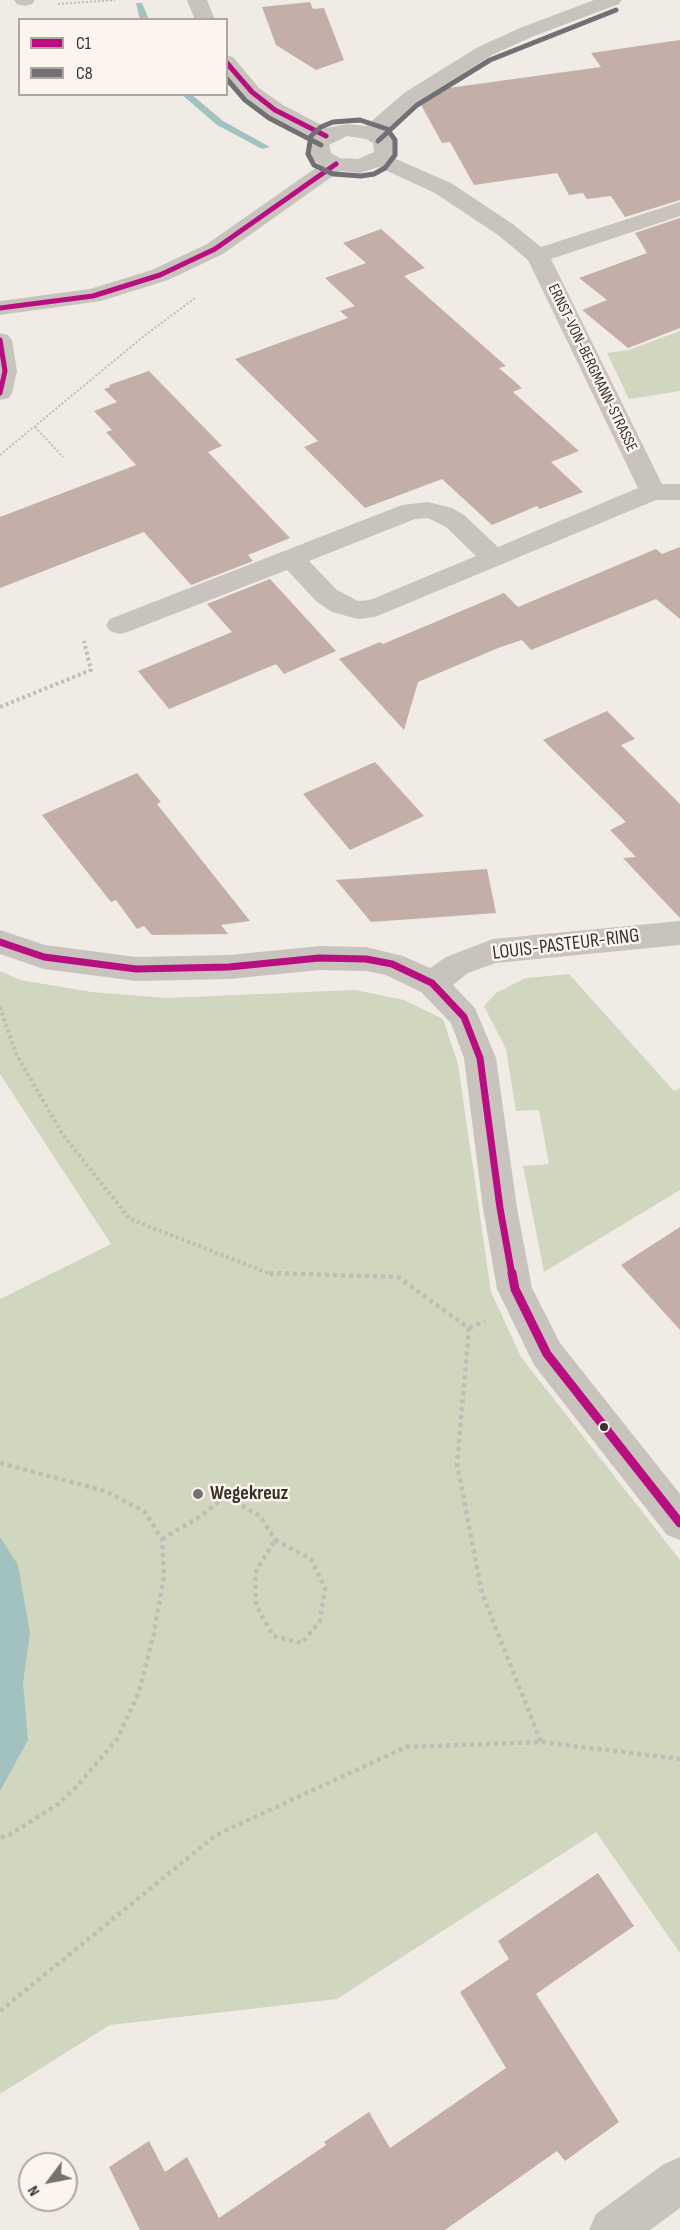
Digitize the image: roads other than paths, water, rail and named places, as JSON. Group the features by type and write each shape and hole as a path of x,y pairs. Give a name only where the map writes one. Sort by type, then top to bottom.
{"street":[{"path":"198,0 204,18"},
{"path":"371,133 411,97 485,51 527,32 612,0"},
{"path":"228,63 252,92 275,110 326,136"},
{"path":"347,130 371,133 381,138 386,145 385,152 380,159 360,166 336,164 321,157 318,151 318,146 326,136 347,130"},
{"name":"ERNST-VON-BERGMANN-STRASSE","path":"380,159 443,188 506,230 538,256 653,492"},
{"path":"0,308 93,296 160,275 215,249 336,164"},
{"path":"538,256 680,208"},
{"path":"0,340 5,371 0,393"},
{"path":"291,558 327,596 342,606 358,610 375,608 653,492 680,492"},
{"path":"120,625 411,511 428,510 443,514 455,521 494,558"},
{"name":"LOUIS-PASTEUR-RING","path":"432,983 457,965 493,951 680,933"},
{"path":"0,942 44,957 136,969 229,967 319,958 366,959 392,964 432,983 464,1017 480,1058 500,1208 515,1289 547,1354 680,1523"},
{"path":"612,2230 680,2180"}],"water":[{"path":"0,1537 18,1565 30,1633 23,1683 28,1740 0,1791"}],"waterway":[{"path":"139,5 144,18"},
{"path":"187,96 220,123 265,147"}],"place":[{"name":"Wegekreuz","path":"198,1494"}]}
